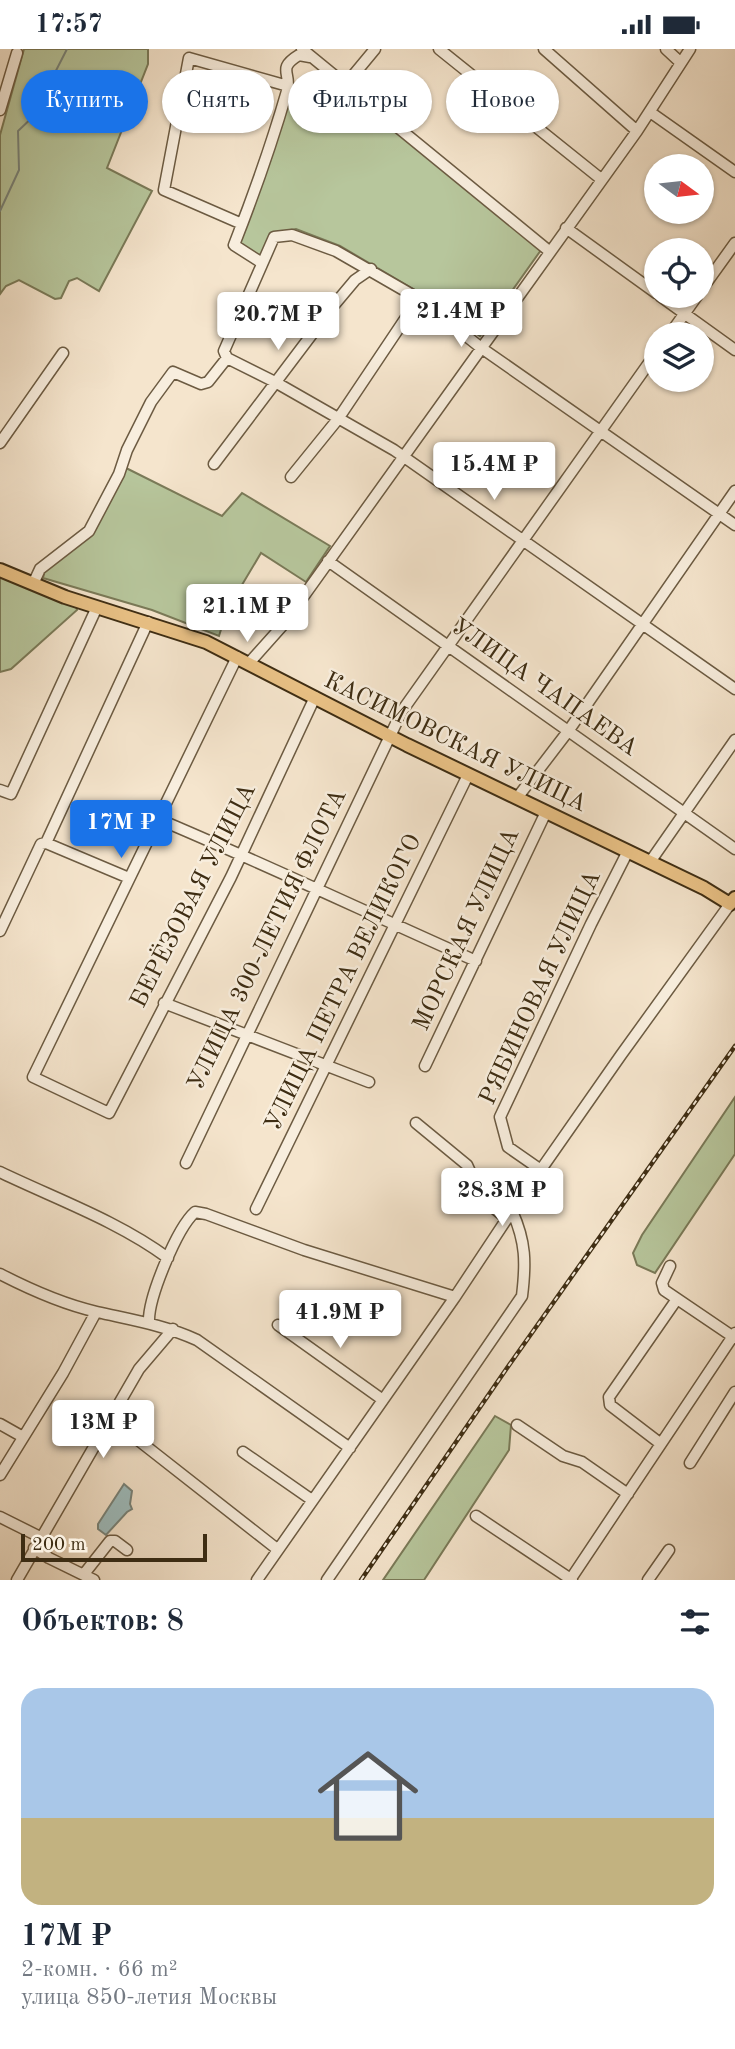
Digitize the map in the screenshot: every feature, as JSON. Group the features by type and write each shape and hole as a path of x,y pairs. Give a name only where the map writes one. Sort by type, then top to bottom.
{"main road":[{"name":"КАСИМОВСКАЯ УЛИЦА","path":"0,570 97,607 193,637 468,775 733,901"}],"street":[{"path":"302,49 328,70"},
{"path":"358,70 375,49"},
{"path":"439,49 601,180"},
{"path":"544,49 637,131"},
{"path":"666,49 681,63"},
{"path":"0,931 41,844 46,843 129,879 243,660 283,625 637,131 690,49"},
{"path":"0,110 17,53"},
{"path":"242,224 164,190 190,54 288,86"},
{"path":"262,263 234,245 265,163 288,86 284,72 289,61 299,55 313,58"},
{"path":"650,111 735,172"},
{"path":"403,133 550,251"},
{"path":"566,227 644,284"},
{"path":"735,525 481,347 421,300 336,251 292,235 274,237 224,351 227,358 275,382 402,457 735,689"},
{"path":"714,272 735,243"},
{"path":"214,464 334,305 355,281 371,269"},
{"path":"291,477 338,419 407,316 421,300"},
{"path":"678,308 735,349"},
{"path":"679,322 689,308"},
{"path":"0,443 63,353"},
{"path":"33,584 40,569 89,531 113,486 151,402 173,372 201,384 208,382 227,358"},
{"name":"УЛИЦА 300-ЛЕТИЯ ФЛОТА","path":"186,1163 402,711 644,370"},
{"path":"517,798 569,730 735,491"},
{"name":"УЛИЦА ЧАПАЕВА","path":"328,561 735,849"},
{"path":"0,790 11,794 97,607"},
{"path":"46,843 148,622"},
{"name":"БЕРЁЗОВАЯ УЛИЦА","path":"129,879 33,1077 109,1113 242,854 315,697"},
{"path":"650,862 735,740"},
{"name":"УЛИЦА ПЕТРА ВЕЛИКОГО","path":"256,1209 468,775"},
{"name":"МОРСКАЯ УЛИЦА","path":"425,1066 546,812"},
{"path":"158,819 242,854 476,961"},
{"name":"РЯБИНОВАЯ УЛИЦА","path":"541,1170 508,1147 500,1117 628,851"},
{"path":"257,1580 455,1297 509,1215 733,901"},
{"path":"164,1003 369,1082"},
{"path":"327,1580 522,1296 525,1267 523,1235 509,1215 482,1198 467,1165 416,1123"},
{"path":"0,1172 126,1231 168,1258"},
{"path":"149,1322 149,1311 168,1258 191,1215 198,1212 304,1250 455,1297"},
{"path":"476,1516 571,1580 734,1336 664,1290 662,1283 670,1266"},
{"path":"0,1273 41,1295 96,1312 149,1322 197,1340 349,1448"},
{"path":"661,1444 610,1405 609,1397 677,1299"},
{"path":"0,1475 63,1373 96,1312"},
{"path":"278,1325 383,1401"},
{"path":"17,1580 139,1369 173,1329"},
{"path":"690,1463 735,1392"},
{"path":"110,1417 277,1549"},
{"path":"0,1424 23,1437"},
{"path":"517,1425 563,1455 582,1462 628,1494"},
{"path":"243,1452 312,1500"},
{"path":"0,1517 40,1537"},
{"path":"84,1574 110,1541 115,1541 127,1550"},
{"path":"34,1548 94,1580"},
{"path":"648,1580 669,1550"}],"green space":[{"path":"24,49 148,49 146,70 21,70 21,133 121,133 107,168 152,191 99,291 77,278 69,281 61,298 55,299 19,280 6,286 0,294 0,135"},
{"path":"288,100 288,133 400,133 541,250 480,336 415,290 340,246 296,229 273,233 260,258 238,244"},
{"path":"126,468 222,516 242,493 330,546 306,582 261,553 227,610 219,636 152,610 43,578 45,569 91,533"},
{"path":"0,574 76,606 77,610 11,669 0,672"},
{"path":"735,1097 735,1154 655,1273 637,1265 633,1253 642,1235"},
{"path":"495,1416 511,1425 509,1450 424,1580 383,1580"}],"water":[{"path":"124,1484 132,1491 132,1509 106,1535 98,1529 98,1524"}],"waterway":[{"path":"0,211 19,170 18,131 38,112 43,96 67,49"}],"railway":[{"path":"361,1580 735,1046"}]}
